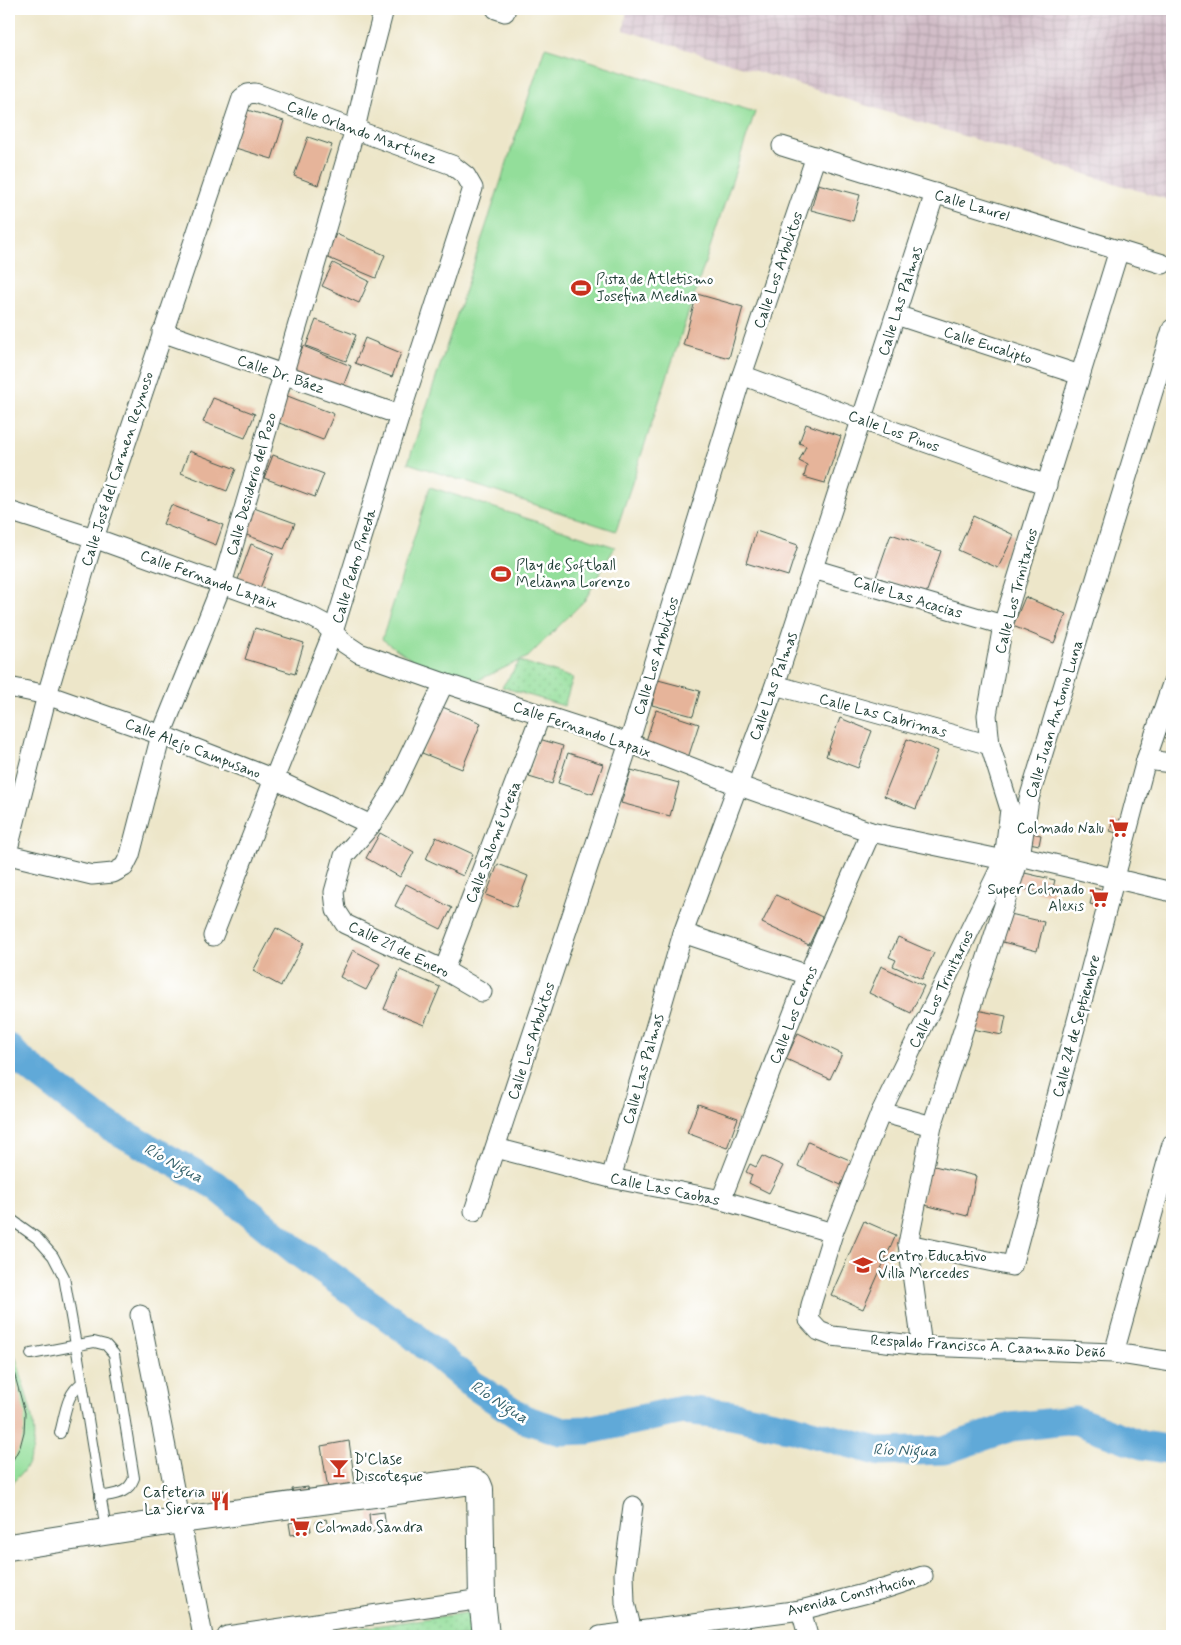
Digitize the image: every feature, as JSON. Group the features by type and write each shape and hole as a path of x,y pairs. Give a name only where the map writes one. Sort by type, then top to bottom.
{"main road":[{"path":"9,1547 181,1520 471,1481 478,1484 480,1488 482,1599 486,1636"}],"street":[{"name":"Calle Desiderio del Pozo","path":"9,855 92,875 113,872 124,867 130,855 161,735 222,584 355,130 384,9"},
{"name":"Calle Orlando Martínez","path":"242,98 248,94 255,93 452,166 466,176 473,188"},
{"name":"Calle José del Carmen Reynoso","path":"9,844 47,695 94,538 242,98"},
{"name":"Calle Laurel","path":"782,146 1163,264"},
{"name":"Calle Los Arbolitos","path":"474,1211 629,743 742,375 816,156"},
{"name":"Calle Pedro Pineda","path":"213,936 333,632 473,188"},
{"name":"Calle Las Palmas","path":"611,1178 683,933 775,686 935,193"},
{"name":"Calle Los Trinitarios","path":"809,1320 811,1305 833,1233 881,1112 1012,858 1010,808 990,745 987,715 1004,626 1119,250"},
{"name":"Calle Eucalipto","path":"896,315 1080,375"},
{"name":"Calle Juan Antonio Luna","path":"922,1346 908,1244 932,1126 1172,329"},
{"name":"Calle Dr. Báez","path":"162,332 400,415"},
{"name":"Calle Los Pinos","path":"742,375 862,420 1047,485"},
{"name":"Calle Fernando Lapaix","path":"9,511 94,538 308,614 323,623 344,643 359,653 444,683 629,743 737,785 871,832 1115,877 1172,892"},
{"name":"Calle Las Acacias","path":"813,569 1004,626"},
{"name":"Calle 21 de Enero","path":"444,683 393,790 371,824 344,856 334,892 336,910 345,924 444,970 482,992"},
{"name":"Calle 24 de Septiembre","path":"908,1244 1012,1266 1146,760 1172,684"},
{"name":"Calle Las Cabrimas","path":"775,686 990,745"},
{"name":"Calle Alejo Campusano","path":"9,687 47,695 161,735 274,779 371,824"},
{"name":"Calle Salomé Ureña","path":"444,970 541,714"},
{"path":"1146,760 1172,763"},
{"name":"Calle Los Cerros","path":"721,1200 808,975 871,832"},
{"path":"683,933 808,975"},
{"path":"881,1112 932,1126"},
{"path":"1114,1354 1172,1144"},
{"name":"Calle Las Caobas","path":"496,1148 611,1178 721,1200 833,1233"},
{"path":"140,1315 203,1636"},
{"name":"Respaldo Francisco A. Caamaño Deñó","path":"809,1320 819,1331 832,1336 922,1346 1114,1354 1172,1362"},
{"path":"625,1633 624,1574 633,1506"},
{"name":"Avenida Constitución","path":"600,1636 801,1610 887,1588 923,1576"},
{"path":"227,1636 482,1599"},
{"path":"801,1610 808,1636"}],"lane":[{"path":"9,1218 37,1238 53,1256 64,1278 106,1531"},
{"path":"31,1354 94,1342 106,1345 114,1354 134,1472 132,1484 124,1492 100,1496"},
{"path":"60,1433 72,1394 82,1383"}],"shaded area":[{"path":"627,9 1172,9 1172,201 624,30"}],"green space":[{"name":"Pista de Atletismo Josefina Medina","path":"545,47 755,112 616,531 408,463"},
{"name":"Play de Softball Melianna Lorenzo","path":"430,487 615,547 585,600 528,657 474,682 426,670 382,639"},
{"path":"520,661 573,678 564,706 502,687"},
{"path":"9,1339 28,1400 34,1440 28,1464 9,1485"},
{"path":"472,1612 474,1636 305,1636"}],"building":[{"path":"244,109 284,121 272,159 232,147"},
{"path":"308,137 332,145 318,185 294,176"},
{"path":"818,184 860,195 853,221 811,210"},
{"path":"336,234 385,255 376,278 326,257"},
{"path":"333,263 369,281 359,303 322,286"},
{"path":"697,294 743,307 729,358 683,345"},
{"path":"316,320 356,335 346,361 306,346"},
{"path":"365,338 401,353 392,377 355,363"},
{"path":"303,346 351,366 341,392 292,373"},
{"path":"285,395 334,414 323,440 274,421"},
{"path":"213,398 255,414 245,438 203,422"},
{"path":"806,424 841,436 825,483 804,477 807,465 799,461 806,446 799,443"},
{"path":"189,451 236,469 227,491 181,473"},
{"path":"273,455 324,474 315,497 264,478"},
{"path":"171,505 223,525 216,545 163,524"},
{"path":"254,508 295,523 284,549 244,534"},
{"path":"973,516 1014,535 998,568 958,550"},
{"path":"756,531 798,545 788,576 746,563"},
{"path":"891,534 941,551 926,594 876,577"},
{"path":"251,544 274,553 258,593 236,585"},
{"path":"1025,597 1066,614 1054,643 1013,626"},
{"path":"255,628 304,643 295,674 245,659"},
{"path":"658,680 700,691 693,716 652,705"},
{"path":"440,706 481,723 462,769 422,753"},
{"path":"656,710 699,724 687,761 644,747"},
{"path":"840,718 872,731 858,768 826,756"},
{"path":"539,739 563,746 552,784 529,777"},
{"path":"907,739 938,751 916,809 884,796"},
{"path":"568,753 603,764 593,794 558,783"},
{"path":"631,770 679,783 670,816 621,803"},
{"name":"Colmado Nalu","path":"1113,820 1129,825 1126,836 1110,831"},
{"path":"1028,832 1041,835 1039,845 1025,842"},
{"path":"380,833 414,852 400,877 366,858"},
{"path":"436,837 473,854 463,876 426,859"},
{"path":"498,864 528,876 516,907 486,895"},
{"path":"1016,871 1055,880 1051,895 1012,886"},
{"path":"406,884 452,908 441,929 395,906"},
{"name":"Super Colmado Alexis","path":"1094,888 1109,892 1104,908 1090,904"},
{"path":"776,895 822,917 809,945 762,923"},
{"path":"1002,912 1044,922 1037,951 995,940"},
{"path":"276,928 304,943 281,986 253,971"},
{"path":"898,937 934,953 922,979 893,966 896,960 889,957"},
{"path":"353,950 380,964 366,990 340,977"},
{"path":"881,966 924,986 911,1013 869,993"},
{"path":"400,970 440,987 424,1025 384,1009"},
{"path":"977,1010 1006,1016 1002,1035 972,1029"},
{"path":"798,1033 842,1054 830,1079 786,1059"},
{"path":"698,1104 738,1118 727,1148 687,1133"},
{"path":"808,1142 852,1161 841,1185 798,1166"},
{"path":"762,1156 783,1166 769,1193 749,1183 752,1175 746,1172 750,1164 756,1167"},
{"path":"930,1165 976,1176 967,1216 921,1204"},
{"name":"Centro Educativo Villa Mercedes","path":"864,1221 896,1235 863,1309 831,1295"},
{"path":"9,1365 12,1365 25,1413 24,1432 20,1447 9,1467"},
{"name":"D'Clase Discoteque","path":"349,1441 356,1490 329,1495 321,1446"},
{"path":"308,1487 309,1496 294,1498 292,1489"},
{"name":"Cafeteria La Sierva","path":"224,1490 227,1510 216,1512 213,1492"},
{"path":"384,1512 386,1530 371,1532 369,1514"},
{"path":"326,1519 328,1527 317,1529 316,1522"},
{"name":"Colmado Sandra","path":"309,1520 311,1531 291,1535 289,1523"}],"waterway":[{"name":"Río Nigua","path":"9,1048 20,1060 97,1119 215,1185 299,1253 413,1335 472,1384 524,1419 561,1431 588,1430 683,1410 731,1415 793,1428 881,1452 944,1450 1011,1427 1075,1420 1142,1445 1172,1450"}],"place":[{"name":"Pista de Atletismo Josefina Medina","path":"581,288"},
{"name":"Play de Softball Melianna Lorenzo","path":"501,574"},
{"name":"Colmado Nalu","path":"1119,828"},
{"name":"Super Colmado Alexis","path":"1099,898"},
{"name":"Centro Educativo Villa Mercedes","path":"863,1265"},
{"name":"D'Clase Discoteque","path":"339,1468"},
{"name":"Cafeteria La Sierva","path":"220,1501"},
{"name":"Colmado Sandra","path":"300,1527"}]}
